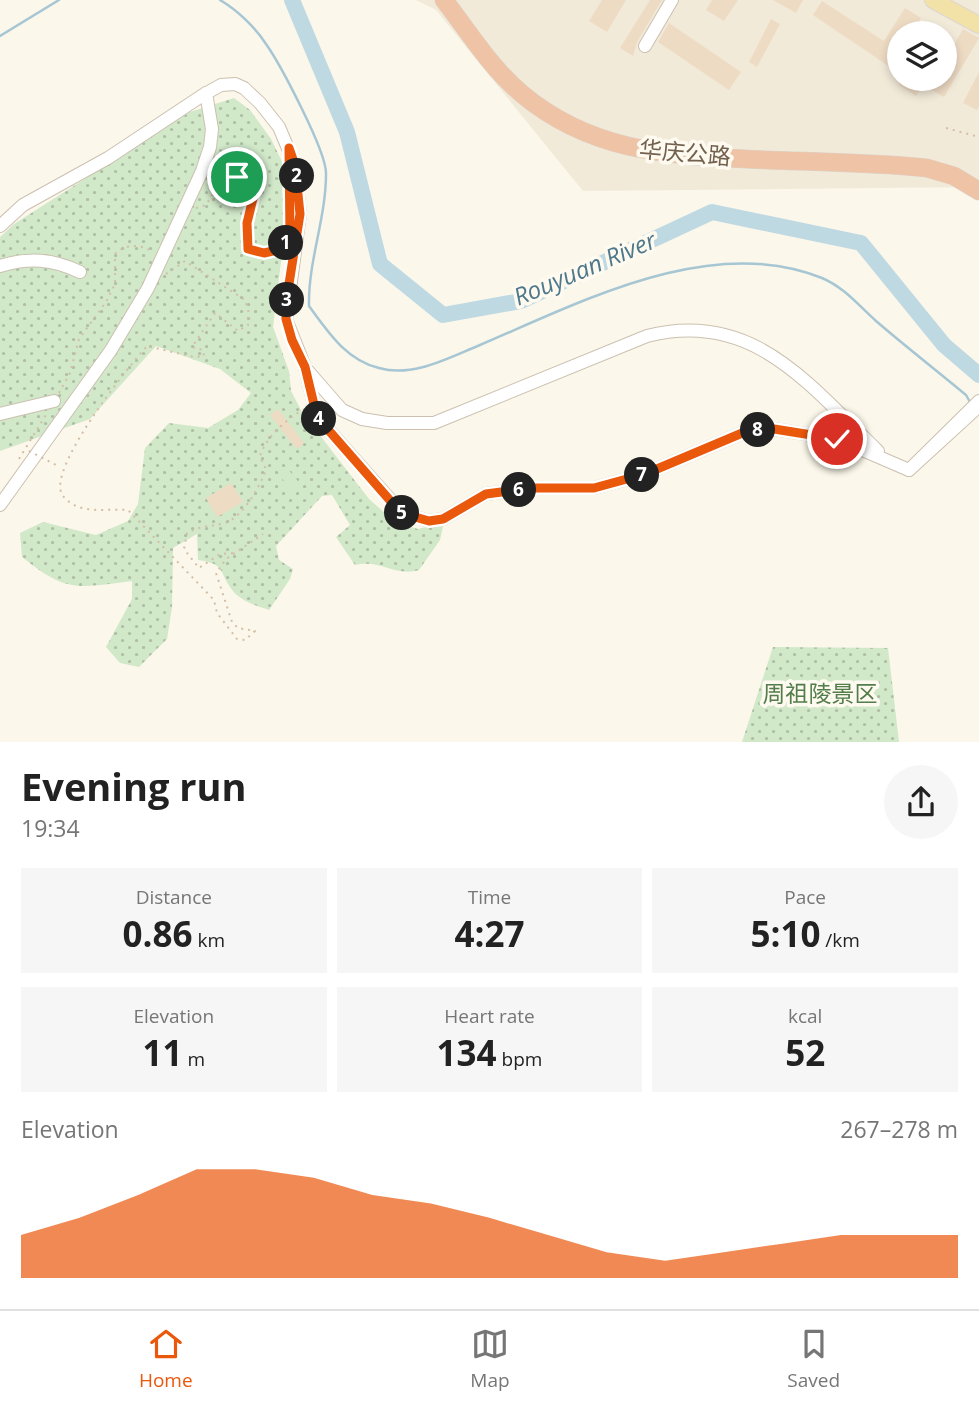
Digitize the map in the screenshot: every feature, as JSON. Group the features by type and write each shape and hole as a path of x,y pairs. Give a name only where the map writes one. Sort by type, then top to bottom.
{"highway":[{"name":"华庆公路","path":"444,0 490,61 523,95 572,126 611,143 672,155 927,168 954,176 979,191"},
{"name":"华庆公路","path":"449,0 485,48 526,92 573,122 613,139 672,151 927,163 957,172 979,185"}],"main road":[{"path":"933,0 979,24"},
{"path":"952,0 979,14"}],"street":[{"path":"645,46 672,0"},
{"path":"0,226 23,205 108,158 206,93 221,85 235,84 244,88 279,127 292,156 300,214 286,319 305,367 317,417 391,503 414,519 443,519 486,494 532,488 594,488 645,474 747,431 774,429 837,439 909,470 979,401"},
{"path":"0,505 111,350 149,286 210,147 212,129 206,93"},
{"path":"0,265 23,259 58,262 80,272"},
{"path":"305,367 342,410 362,419 387,424 434,423 647,336 671,330 718,331 737,336 781,362 883,457"},
{"path":"0,414 54,401"},
{"path":"921,458 979,406"}],"path":[{"path":"946,128 979,138"},
{"path":"185,205 197,208 206,205 217,187 237,177 249,181 255,190 247,223 248,249 264,253 282,249 290,237"},
{"path":"16,464 70,373 79,339 106,302 115,284 115,254 121,248 134,246 162,257"},
{"path":"149,286 159,284 167,273 184,261 245,300 249,313 248,325 238,331 215,313 192,347 203,350 204,356 194,357 147,346 122,374 62,470 58,487 63,497 74,504 104,513 128,510 214,600 217,613 232,635 245,640 255,631 238,628 232,622 216,573 234,553 263,534"},
{"path":"234,553 219,554 199,568 184,550 187,533 200,525 227,523 237,514 263,480 266,469 260,457 262,447 292,415 314,404"},
{"path":"29,451 62,470"}],"shaded area":[{"path":"416,0 979,0 979,187 583,191 436,10"}],"green space":[{"path":"234,98 250,110 271,139 291,180 273,327 289,371 291,391 302,412 369,499 395,522 418,529 444,522 440,540 419,570 410,572 373,564 355,565 336,537 350,525 332,495 322,496 276,546 279,560 293,569 290,579 269,610 240,598 218,567 198,560 197,534 173,548 172,607 167,639 139,667 120,663 106,647 132,599 132,581 84,586 50,577 22,557 20,533 43,522 96,535 128,521 138,504 145,448 169,423 208,428 238,410 251,393 220,369 156,346 90,419 0,451 0,237 14,224 190,112"},
{"path":"287,468 301,485 293,492 279,475"},
{"name":"周祖陵景区","path":"773,647 888,648 899,742 742,742"}],"building":[{"path":"602,0 626,0 607,32 589,21"},
{"path":"650,0 662,0 637,42 633,56 620,48"},
{"path":"712,0 738,0 724,21 706,10"},
{"path":"773,0 803,0 796,13"},
{"path":"822,1 884,41 887,36 887,65 813,15"},
{"path":"905,8 921,18 919,21 897,21"},
{"path":"771,19 780,24 757,67 749,62"},
{"path":"669,23 741,72 729,90 658,42"},
{"path":"963,29 979,38 957,75 957,39"},
{"path":"979,72 979,106 977,110 963,103"},
{"path":"934,91 948,91 944,97"},
{"path":"278,409 304,443 297,449 270,415"},
{"path":"231,483 243,502 217,517 206,498"}],"waterway":[{"path":"0,36 59,0"},
{"path":"220,0 245,19 266,44 319,147 326,174 325,191 311,273 309,306 339,344 357,359 392,370 418,368 444,360 603,293 647,278 692,268 736,263 780,266 822,278 838,287 966,395 970,402"},
{"name":"Rouyuan River","path":"292,0 347,132 380,264 443,315 521,301 712,212 861,243 944,345 979,375"}],"route":[{"path":"237,177 249,181 255,190 247,223 248,249 264,253 282,249 290,237 289,148 295,165 300,214 286,303 286,319 292,340 305,367 317,417 391,503 401,513 414,519 443,519 486,494 532,488 594,488 645,474 747,431 774,429 837,439"}]}
